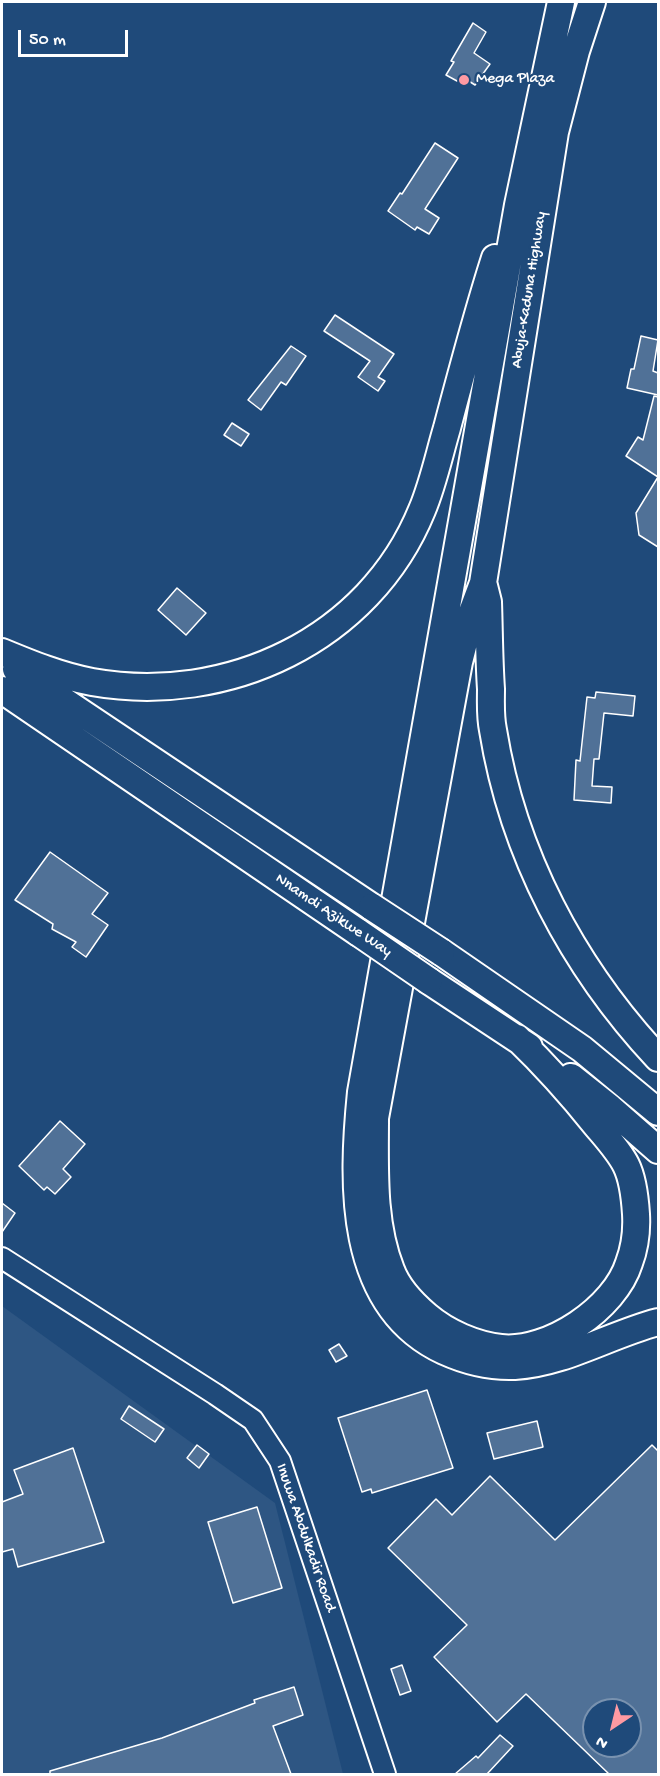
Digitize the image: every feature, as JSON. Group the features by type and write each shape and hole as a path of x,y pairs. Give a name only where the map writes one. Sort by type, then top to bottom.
{"highway":[{"name":"Abuja-Kaduna Highway","path":"518,206 561,2"},
{"name":"Abuja-Kaduna Highway","path":"483,583 555,132 576,51 592,2"},
{"path":"2,652 55,673 91,682 129,687 195,684 265,666 293,652 345,618 391,566 423,510 485,289 502,236 518,206"},
{"path":"518,206 361,1092 355,1177 358,1210 364,1245 390,1309 409,1329 432,1346 461,1359 514,1366 544,1362 658,1322"},
{"path":"483,583 471,615 459,663 375,1118 375,1189 381,1236 391,1272 410,1302 436,1324 465,1339 502,1348 533,1345 566,1334 594,1313 624,1275 637,1232 635,1199 626,1166 606,1137 551,1071 517,1038"},
{"path":"483,583 488,602 492,728 509,804 536,876 561,929 597,983 658,1058"},
{"name":"Nnamdi Azikwe Way","path":"2,660 582,1048 658,1112"},
{"name":"Nnamdi Azikwe Way","path":"2,690 429,981 517,1038 610,1108 658,1150"}],"street":[{"name":"Inuwa Abdulkadir Road","path":"2,1257 253,1420 280,1461 385,1774"}],"shaded area":[{"path":"2,1306 275,1503 343,1774 2,1774"}],"building":[{"path":"473,23 486,32 474,53 490,64 475,85 461,76 457,81 446,75 454,62 451,61"},
{"path":"435,143 458,158 425,209 439,218 429,234 417,227 415,230 388,211 400,193 402,194"},
{"path":"335,315 394,354 378,377 385,381 378,391 358,377 370,361 324,331"},
{"path":"641,336 658,340 653,371 658,373 658,395 627,388 631,369 634,369"},
{"path":"291,346 306,356 286,385 281,382 261,410 248,400"},
{"path":"654,396 658,397 658,477 626,456 638,437 643,440"},
{"path":"232,423 249,434 241,446 224,435"},
{"path":"658,477 658,547 639,535 636,513"},
{"path":"177,588 206,613 186,635 158,610"},
{"path":"596,692 635,696 633,716 604,713 599,759 594,759 592,786 612,787 611,803 574,800 576,760 580,761 587,697 595,698"},
{"path":"50,852 108,893 92,914 108,925 86,957 72,947 76,942 52,929 53,924 15,900"},
{"path":"60,1121 85,1144 63,1169 71,1177 55,1194 47,1187 44,1190 19,1166"},
{"path":"2,1203 15,1213 2,1232"},
{"path":"339,1344 347,1356 336,1362 329,1350"},
{"path":"427,1390 453,1468 372,1493 371,1489 362,1492 338,1418"},
{"path":"129,1406 164,1429 155,1442 121,1419"},
{"path":"537,1421 543,1447 494,1459 487,1433"},
{"path":"197,1445 209,1454 199,1468 187,1458"},
{"path":"652,1445 658,1451 658,1774 609,1774 592,1758 642,1758 642,1698 582,1698 582,1748 526,1694 497,1722 434,1657 467,1625 388,1548 436,1499 452,1515 490,1476 555,1540"},
{"path":"73,1448 104,1542 18,1567 13,1549 2,1552 2,1502 23,1494 14,1470"},
{"path":"257,1507 282,1588 233,1603 208,1522"},
{"path":"402,1665 411,1691 400,1695 391,1669"},
{"path":"294,1687 303,1715 273,1726 291,1774 50,1774 50,1771 162,1738 255,1703 254,1700"},
{"path":"500,1735 513,1746 487,1774 455,1774 476,1756 478,1758"}],"place":[{"name":"Mega Plaza","path":"464,80"}]}
